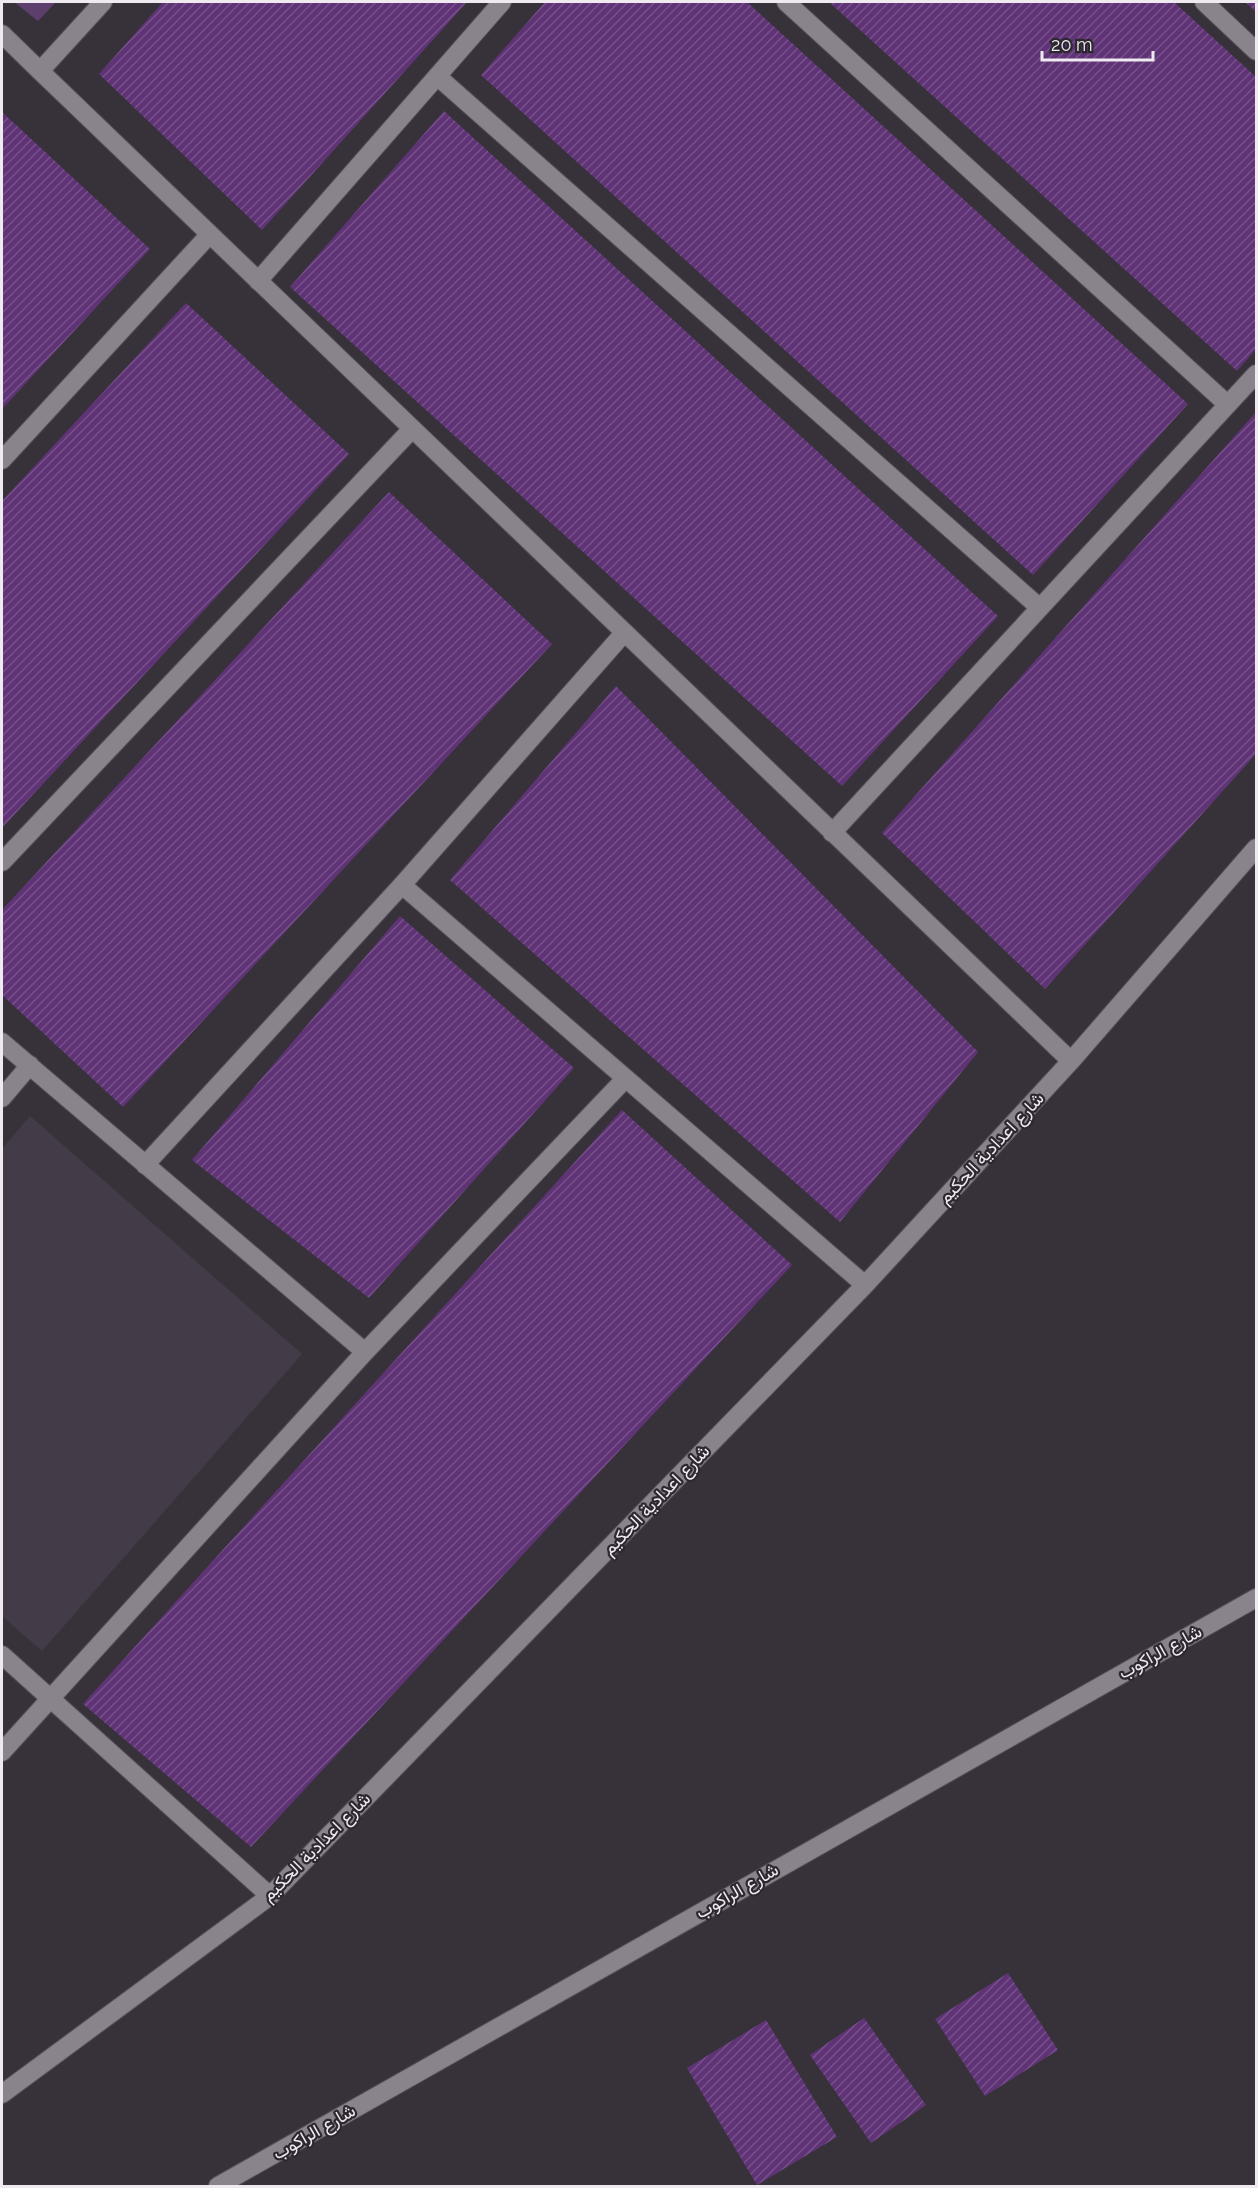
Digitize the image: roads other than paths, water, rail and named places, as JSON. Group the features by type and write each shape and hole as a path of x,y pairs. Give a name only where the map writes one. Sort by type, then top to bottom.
{"street":[{"path":"40,71 103,2"},
{"path":"258,281 502,2"},
{"path":"786,2 1227,404"},
{"path":"1204,2 1257,51"},
{"path":"2,34 1071,1061"},
{"path":"437,76 1040,608"},
{"path":"2,460 210,234"},
{"path":"832,833 1257,374"},
{"path":"2,862 412,429"},
{"path":"145,1165 402,885 624,633"},
{"name":"شارع اعدادية الحكيم","path":"2,2094 270,1896 865,1285 1071,1061 1257,848"},
{"path":"402,885 865,1285"},
{"path":"2,1042 365,1352"},
{"path":"2,1098 30,1065"},
{"path":"2,1752 365,1352 625,1079"},
{"name":"شارع الراكوب","path":"218,2187 1257,1598"},
{"path":"2,1655 270,1896"}]}
